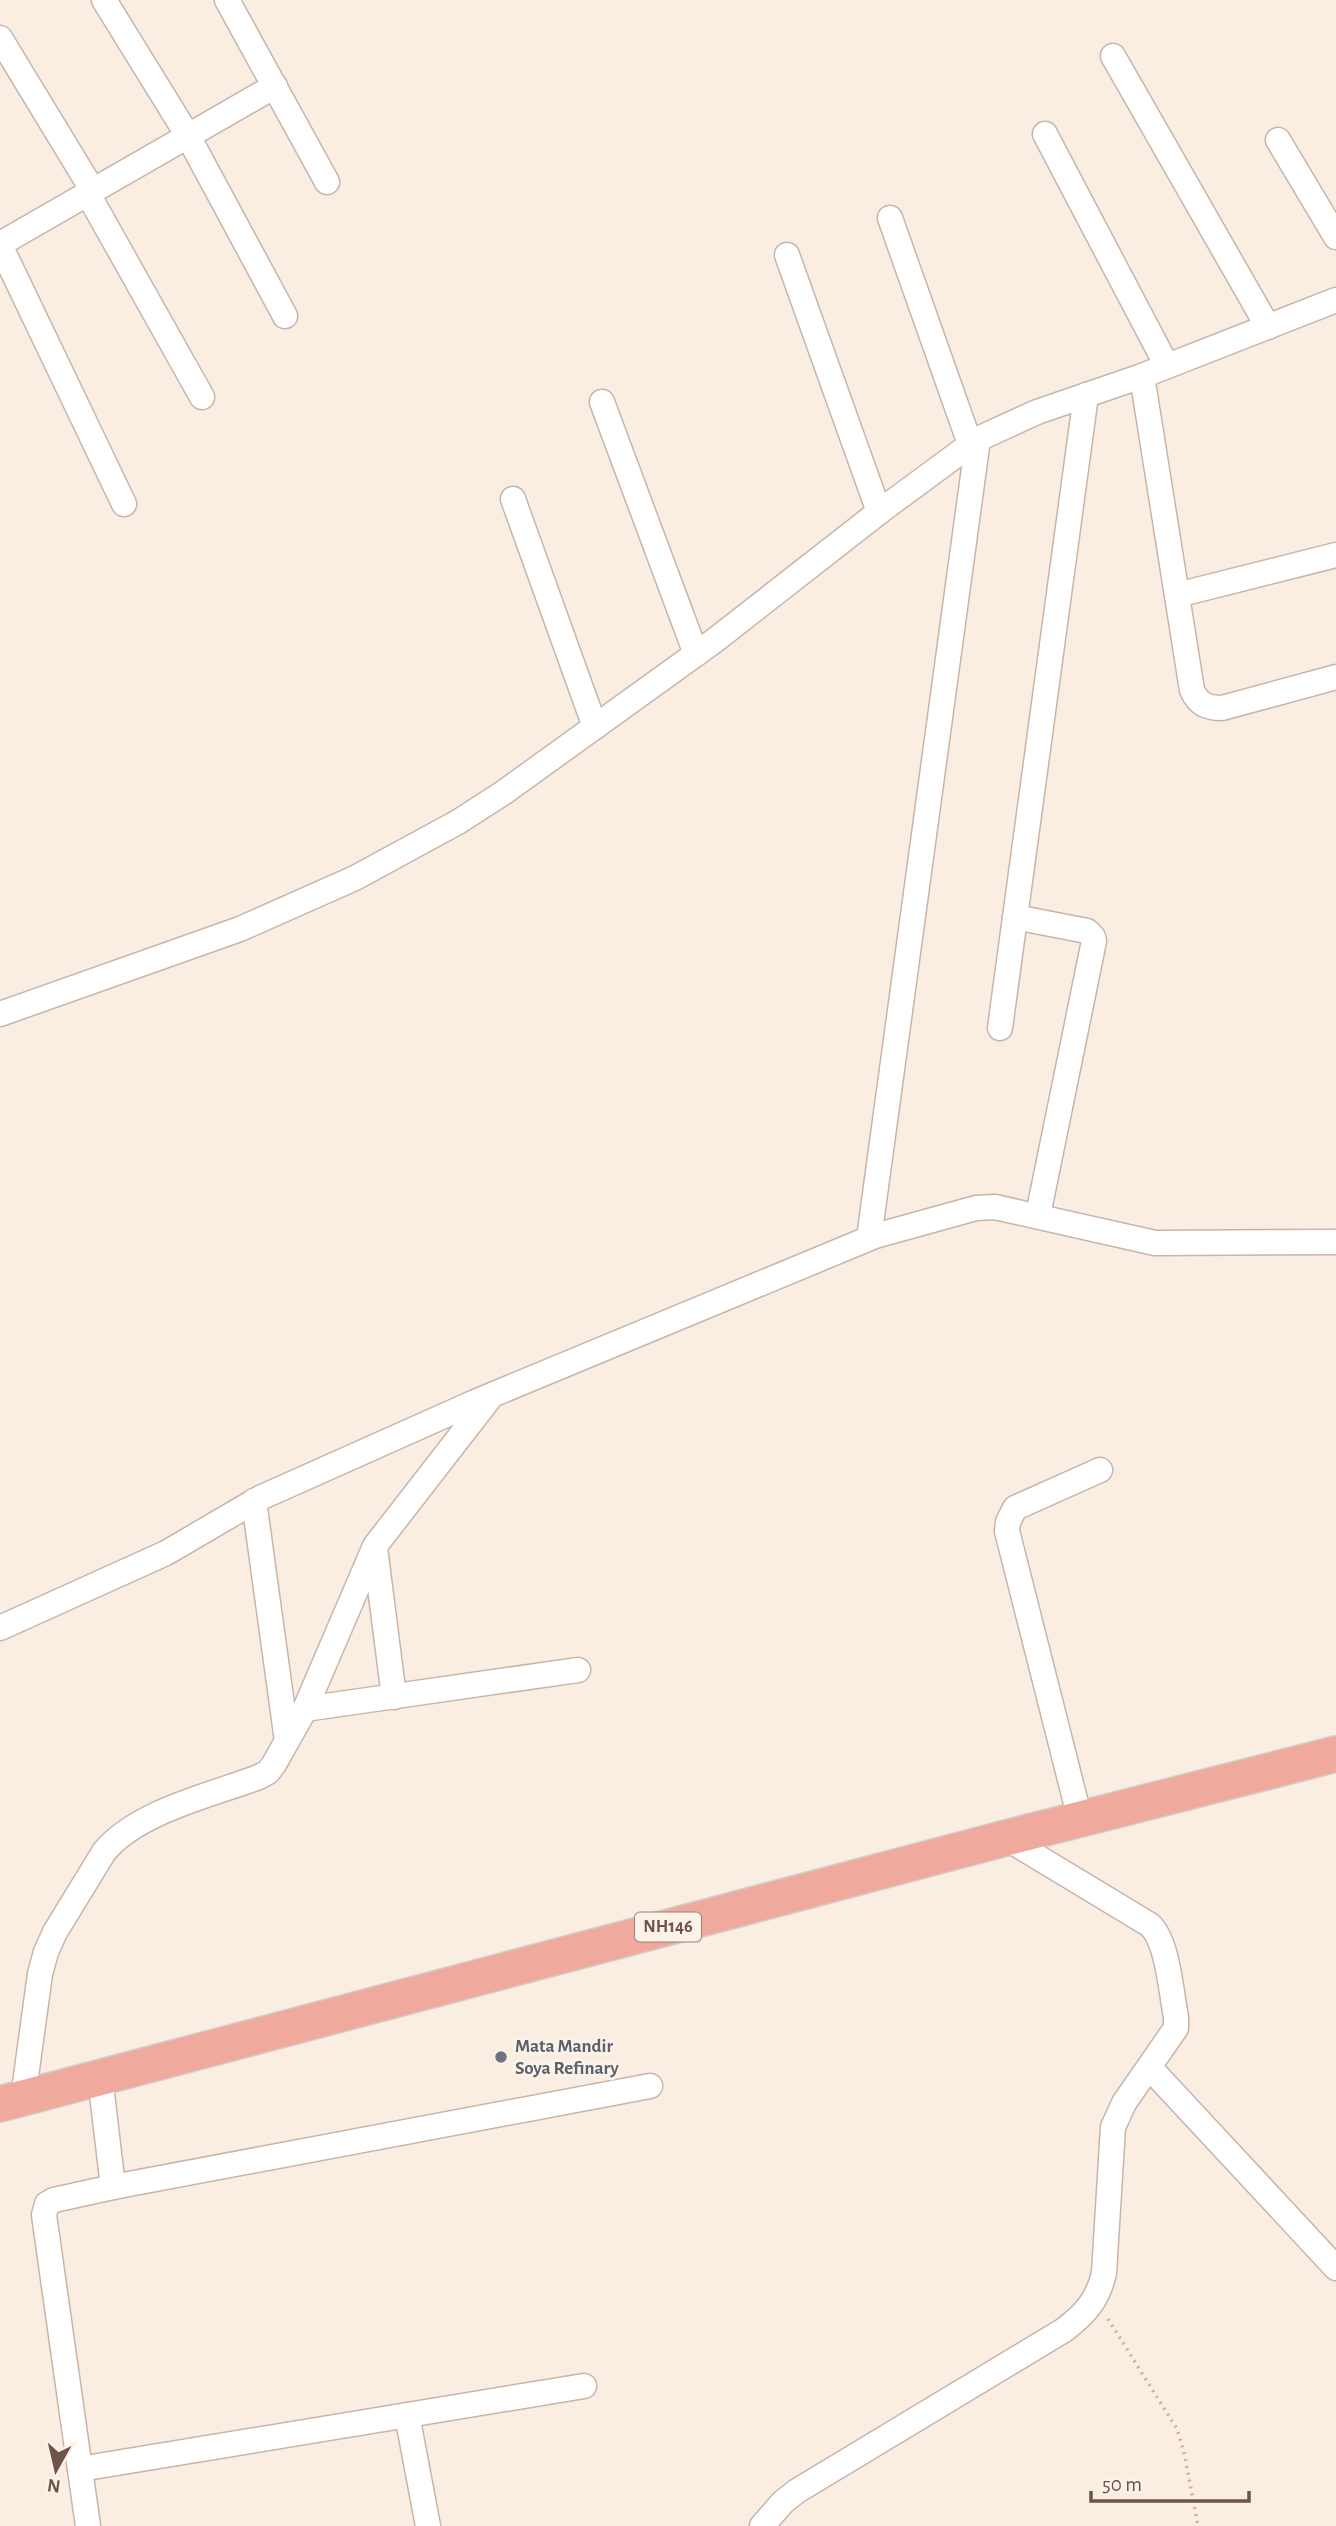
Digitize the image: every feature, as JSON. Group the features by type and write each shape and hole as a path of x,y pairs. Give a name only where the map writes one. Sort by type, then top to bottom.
{"highway":[{"name":"NH146","path":"12,2101 1006,1838 1336,1754"}],"street":[{"path":"104,0 188,136 285,316"},
{"path":"227,0 327,182"},
{"path":"0,38 90,192 202,397"},
{"path":"1113,56 1268,327"},
{"path":"124,504 0,245 275,86"},
{"path":"1045,134 1167,366"},
{"path":"1278,140 1336,237"},
{"path":"869,1238 974,441 890,218"},
{"path":"787,256 879,512"},
{"path":"0,1014 240,929 355,878 458,822 503,793 696,654 974,441 1037,412 1142,376 1336,300"},
{"path":"1142,376 1192,690 1199,702 1206,707 1222,708 1336,677"},
{"path":"1000,1028 1086,395"},
{"path":"602,402 696,654"},
{"path":"513,499 595,726"},
{"path":"1177,595 1336,555"},
{"path":"1015,917 1087,931 1094,941 1038,1215"},
{"path":"0,1628 166,1553 254,1501 491,1395 869,1238 976,1208 1002,1207 1155,1243 1336,1242"},
{"path":"12,2101 46,1952 55,1932 104,1852 123,1832 149,1817 265,1774 274,1764 305,1709 375,1546 491,1395"},
{"path":"1080,1819 1007,1531 1015,1508 1100,1471"},
{"path":"254,1501 287,1741"},
{"path":"375,1546 394,1697"},
{"path":"305,1709 578,1670"},
{"path":"762,2526 789,2496 1065,2330 1087,2311 1096,2299 1104,2273 1113,2127 1124,2104 1174,2032 1176,2024 1159,1935 1150,1925 1006,1838"},
{"path":"1150,2068 1336,2268"},
{"path":"100,2077 113,2187"},
{"path":"88,2526 44,2210 47,2204 54,2200 113,2187 650,2086"},
{"path":"80,2469 584,2386"},
{"path":"407,2415 428,2526"}],"path":[{"path":"1096,2299 1177,2429 1198,2526"}],"place":[{"name":"Mata Mandir Soya Refinary","path":"501,2057"}]}
